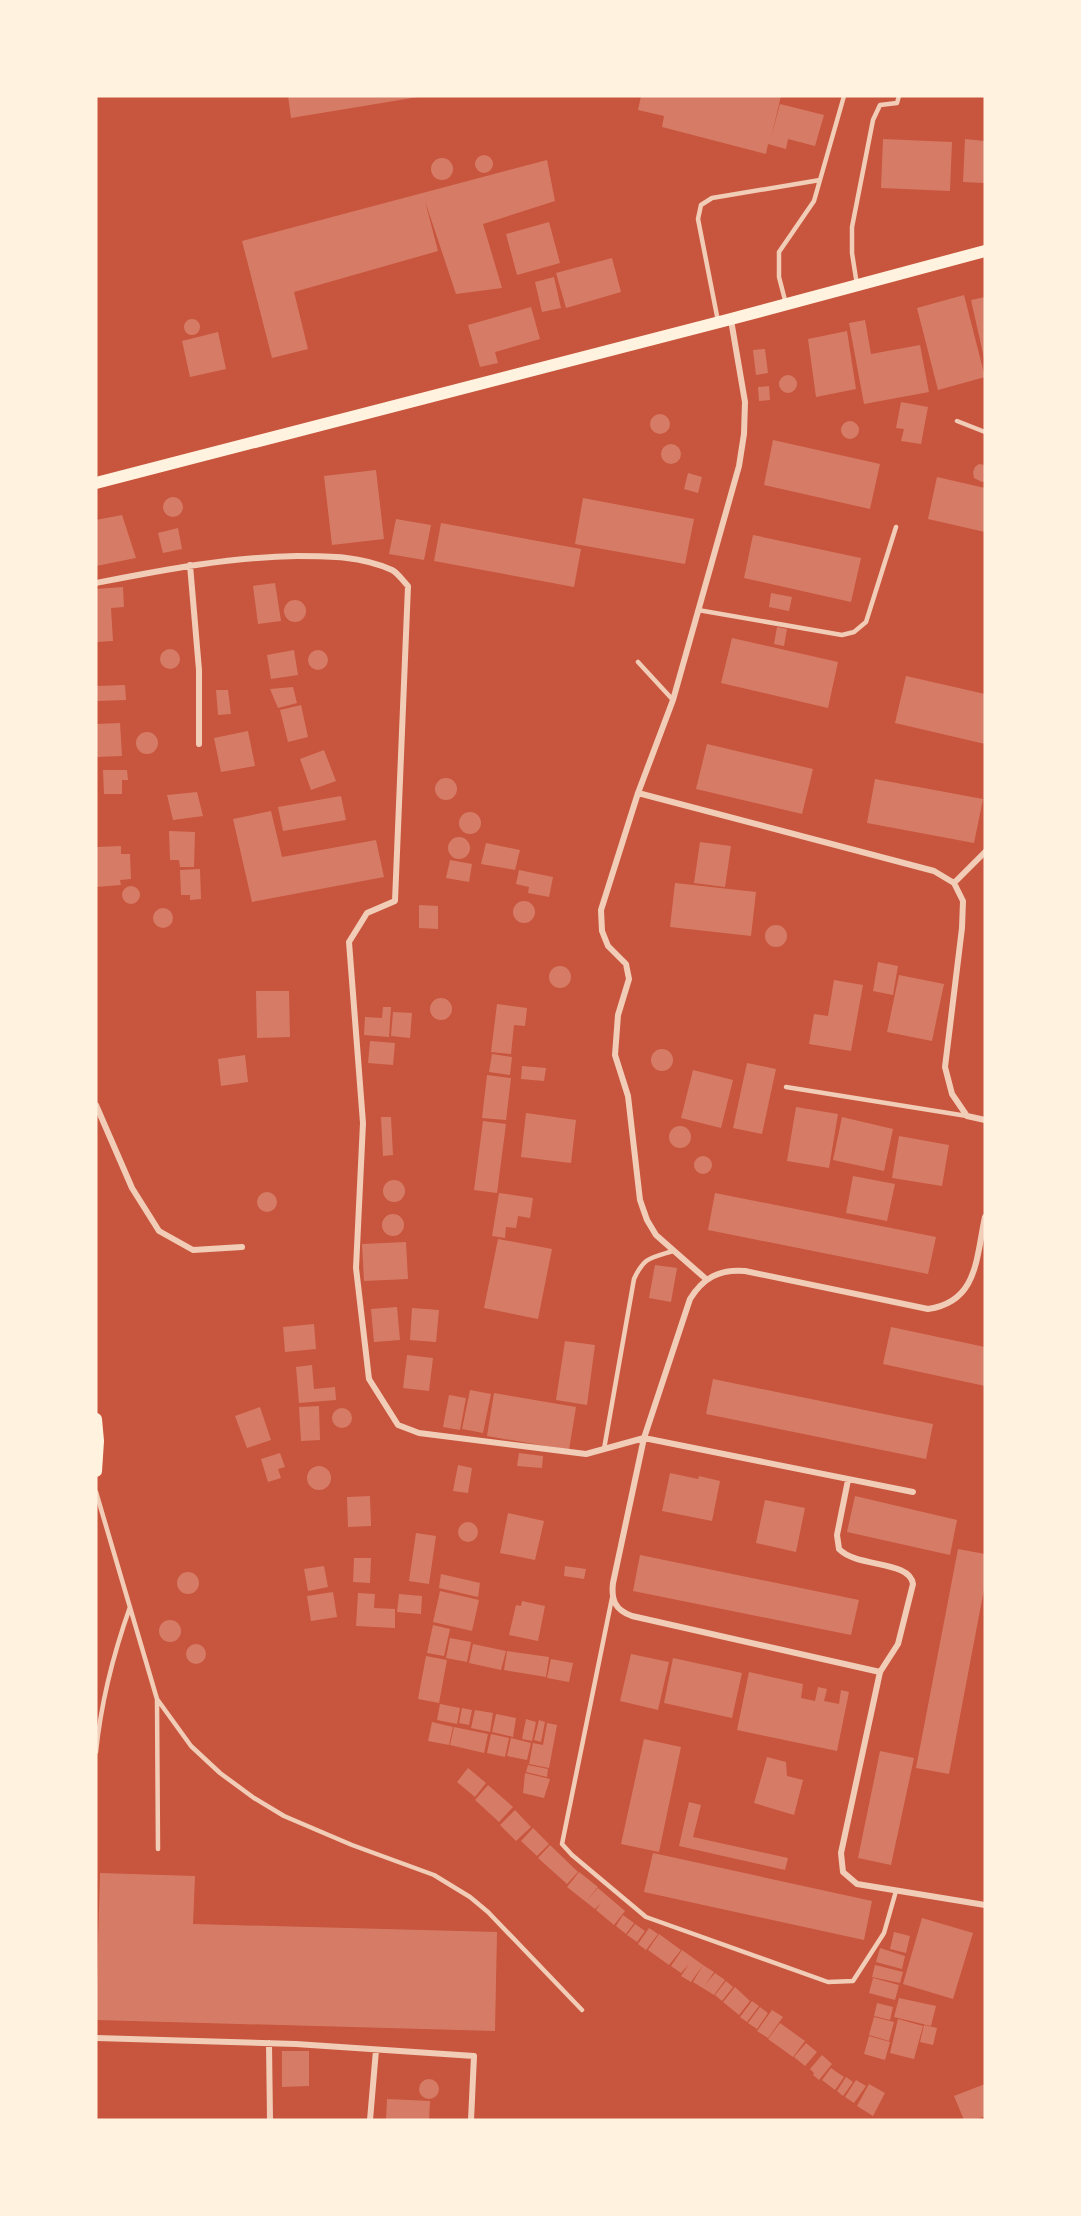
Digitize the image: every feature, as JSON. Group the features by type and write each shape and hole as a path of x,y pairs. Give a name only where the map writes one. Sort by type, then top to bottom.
{"main road":[{"path":"96,483 985,251"},
{"path":"96,1419 98,1441 96,1471"}],"street":[{"path":"706,1279 656,1235 647,1220 640,1200 628,1096 615,1056 618,1015 629,979 626,964 608,946 602,931 601,910 638,793 673,700 739,466 744,434 745,402 731,319"},
{"path":"96,583 190,565 275,556 336,556 367,561 394,571 408,586 394,901 367,913 349,942 363,1123 356,1268 369,1379 398,1425 419,1433 586,1454 644,1438 913,1492"},
{"path":"190,565 198,658 199,744"},
{"path":"638,793 934,871 954,883 963,901 962,928 945,1067 952,1094 967,1116 985,1119"},
{"path":"954,883 985,852"},
{"path":"96,1105 132,1188 159,1231 193,1250 242,1247"},
{"path":"880,1672 632,1616 619,1610 612,1598 615,1574 644,1438 690,1299 706,1279 718,1272 745,1271 928,1310 943,1307 956,1300 966,1290 972,1277 985,1217"},
{"path":"848,1480 837,1535 839,1549 851,1558 904,1570 912,1580 898,1644 880,1672 841,1853 843,1872 857,1884 985,1905"},
{"path":"96,2038 269,2043 474,2056 471,2120"},
{"path":"269,2043 270,2120"},
{"path":"370,2120 376,2050"}],"lane":[{"path":"786,304 779,276 779,252 814,201 844,96"},
{"path":"857,285 852,253 852,227 873,120 880,105 897,102 899,96"},
{"path":"718,322 698,219 701,205 712,198 820,180"},
{"path":"957,421 985,432"},
{"path":"698,610 842,636 854,632 866,622 896,527"},
{"path":"638,662 673,700"},
{"path":"786,1087 967,1116"},
{"path":"603,1449 634,1280 641,1264 673,1251"},
{"path":"96,1492 157,1699 158,1849"},
{"path":"612,1598 562,1844 572,1855 646,1917 828,1982 854,1981 884,1933 896,1891"},
{"path":"96,1752 100,1714 109,1674 130,1607"},
{"path":"157,1699 191,1746 220,1773 254,1798 284,1816 352,1845 434,1875 470,1897 488,1912 582,2010"}],"building":[{"path":"288,96 418,96 418,97 291,118"},
{"path":"641,96 781,96 771,138 780,104 824,115 815,146 788,139 786,149 768,144 766,154 662,127 664,116 638,110"},
{"path":"883,139 952,142 950,191 881,188"},
{"path":"965,139 985,141 985,183 963,182"},
{"path":"484,155 490,158 493,164 490,170 484,173 478,170 475,164 478,158"},
{"path":"442,158 450,161 453,169 450,177 442,180 434,177 431,169 434,161"},
{"path":"547,160 555,201 483,224 502,288 456,294 425,201 438,251 294,292 308,349 272,358 242,241"},
{"path":"549,222 560,263 517,275 506,234"},
{"path":"612,258 621,292 566,308 556,273"},
{"path":"554,277 561,308 542,312 535,282"},
{"path":"964,295 985,377 938,390 917,308"},
{"path":"985,297 985,358 984,358 971,300"},
{"path":"531,307 540,339 495,352 498,363 480,367 468,325"},
{"path":"189,319 195,319 200,327 198,333 189,335 184,330 184,324"},
{"path":"865,320 871,354 920,345 929,392 864,404 849,323"},
{"path":"847,331 856,389 816,397 808,339"},
{"path":"218,332 226,369 190,377 182,341"},
{"path":"765,349 768,373 756,375 753,350"},
{"path":"788,375 794,378 797,384 794,390 788,393 782,390 779,384 782,378"},
{"path":"769,386 770,400 759,401 758,387"},
{"path":"901,402 928,407 921,444 901,441 904,429 896,428"},
{"path":"660,414 667,417 670,424 667,431 660,434 653,431 650,424 653,417"},
{"path":"850,421 856,424 859,430 856,436 850,439 844,436 841,430 844,424"},
{"path":"773,440 880,464 870,509 764,485"},
{"path":"671,444 678,447 681,454 678,461 671,464 664,461 661,454 664,447"},
{"path":"979,464 985,465 985,481 982,482 974,478 973,472"},
{"path":"376,470 384,539 332,545 324,476"},
{"path":"688,473 702,477 698,493 684,489"},
{"path":"937,477 985,488 985,532 928,519"},
{"path":"173,497 180,500 183,507 180,514 173,517 166,514 163,507 166,500"},
{"path":"583,498 694,519 685,564 575,544"},
{"path":"122,515 136,558 96,566 96,520"},
{"path":"396,519 431,525 424,560 389,554"},
{"path":"441,523 581,549 574,587 434,561"},
{"path":"178,528 182,549 163,553 158,533"},
{"path":"753,535 861,558 851,602 744,578"},
{"path":"275,583 281,621 258,624 253,586"},
{"path":"123,587 124,607 111,608 113,641 96,642 96,589"},
{"path":"771,593 792,597 789,611 769,607"},
{"path":"295,600 303,603 306,611 303,619 295,622 287,619 284,611 287,603"},
{"path":"777,627 787,629 784,646 774,644"},
{"path":"732,638 838,662 828,708 721,683"},
{"path":"170,649 177,652 180,659 177,666 170,669 163,666 160,659 163,652"},
{"path":"294,650 298,675 271,679 267,655"},
{"path":"318,650 325,653 328,660 325,667 318,670 311,667 308,660 311,653"},
{"path":"906,676 985,694 985,744 895,723"},
{"path":"125,685 126,700 96,701 96,686"},
{"path":"293,687 297,703 278,708 270,689"},
{"path":"216,690 228,690 231,714 218,715"},
{"path":"301,705 308,737 288,742 280,710"},
{"path":"120,723 122,756 96,757 96,724"},
{"path":"248,731 255,766 221,772 214,738"},
{"path":"147,732 157,739 158,743 151,753 147,754 137,747 136,743 143,733"},
{"path":"707,744 813,769 802,814 696,789"},
{"path":"324,750 336,781 311,790 300,759"},
{"path":"103,770 127,770 128,780 122,780 122,794 104,794"},
{"path":"446,778 454,781 457,789 454,797 446,800 438,797 435,789 438,781"},
{"path":"875,779 983,799 974,843 867,823"},
{"path":"197,792 203,816 173,820 167,795"},
{"path":"341,796 346,820 283,831 278,807"},
{"path":"271,811 282,857 376,840 384,877 252,902 233,819"},
{"path":"470,812 478,815 481,823 478,831 470,834 462,831 459,823 462,815"},
{"path":"169,831 195,832 194,867 180,867 179,860 170,860"},
{"path":"459,837 467,840 470,848 467,856 459,859 451,856 448,848 451,840"},
{"path":"700,842 731,846 725,887 694,883"},
{"path":"486,843 520,850 515,870 481,864"},
{"path":"121,846 121,854 130,854 131,879 120,880 121,885 96,887 96,847"},
{"path":"450,860 472,864 469,882 446,878"},
{"path":"200,869 201,899 190,900 190,895 181,895 180,870"},
{"path":"519,870 553,877 549,897 528,893 529,887 516,884"},
{"path":"675,883 756,892 751,936 670,927"},
{"path":"127,886 135,886 140,891 138,902 127,904 122,899 122,891"},
{"path":"524,901 532,904 535,912 532,920 524,923 516,920 513,912 516,904"},
{"path":"419,905 438,906 438,929 419,928"},
{"path":"163,908 170,911 173,918 170,925 163,928 156,925 153,918 156,911"},
{"path":"776,925 784,928 787,936 784,944 776,947 768,944 765,936 768,928"},
{"path":"878,962 898,966 893,995 873,991"},
{"path":"560,966 568,969 571,977 568,985 560,988 552,985 549,977 552,969"},
{"path":"899,975 944,984 932,1041 887,1032"},
{"path":"834,980 863,985 851,1051 809,1044 814,1014 828,1016"},
{"path":"256,991 289,991 290,1037 257,1038"},
{"path":"441,998 449,1001 452,1009 449,1017 441,1020 433,1017 430,1009 433,1001"},
{"path":"497,1004 527,1008 525,1026 514,1025 511,1054 491,1052"},
{"path":"383,1007 391,1007 389,1037 364,1035 365,1017 382,1018"},
{"path":"393,1012 412,1013 410,1038 391,1036"},
{"path":"370,1041 395,1043 393,1065 368,1063"},
{"path":"662,1049 670,1052 673,1060 670,1068 662,1071 654,1068 651,1060 654,1052"},
{"path":"492,1054 512,1057 510,1075 489,1072"},
{"path":"245,1055 248,1082 221,1086 218,1059"},
{"path":"747,1063 776,1069 762,1134 733,1128"},
{"path":"522,1066 546,1068 544,1081 521,1079"},
{"path":"693,1070 733,1080 721,1128 681,1118"},
{"path":"487,1075 511,1078 506,1120 482,1118"},
{"path":"796,1107 838,1114 829,1168 787,1161"},
{"path":"526,1113 576,1120 571,1163 521,1157"},
{"path":"381,1117 391,1117 393,1155 383,1156"},
{"path":"842,1117 893,1129 884,1171 833,1160"},
{"path":"483,1121 506,1124 497,1193 474,1190"},
{"path":"680,1126 688,1129 691,1137 688,1145 680,1148 672,1145 669,1137 672,1129"},
{"path":"899,1136 949,1145 942,1186 892,1178"},
{"path":"699,1156 707,1156 712,1161 710,1172 699,1174 694,1169 694,1161"},
{"path":"853,1176 895,1184 887,1221 846,1213"},
{"path":"394,1180 402,1183 405,1191 402,1199 394,1202 386,1199 383,1191 386,1183"},
{"path":"267,1192 274,1195 277,1202 274,1209 267,1212 260,1209 257,1202 260,1195"},
{"path":"499,1193 533,1198 530,1218 518,1216 516,1228 506,1227 505,1238 492,1236"},
{"path":"715,1193 936,1237 928,1274 708,1230"},
{"path":"393,1214 401,1217 404,1225 401,1233 393,1236 385,1233 382,1225 385,1217"},
{"path":"498,1239 552,1249 538,1319 484,1308"},
{"path":"406,1242 408,1279 364,1281 362,1244"},
{"path":"655,1265 677,1268 671,1302 649,1298"},
{"path":"397,1307 400,1340 374,1342 371,1309"},
{"path":"412,1308 439,1310 436,1342 410,1340"},
{"path":"314,1324 316,1349 285,1352 283,1327"},
{"path":"891,1327 985,1347 985,1386 883,1364"},
{"path":"565,1341 595,1345 587,1405 556,1400"},
{"path":"407,1355 433,1358 429,1391 403,1388"},
{"path":"312,1365 314,1389 335,1387 336,1400 299,1403 296,1367"},
{"path":"713,1379 933,1424 926,1459 706,1414"},
{"path":"470,1390 491,1394 483,1433 462,1429"},
{"path":"494,1393 576,1407 569,1450 487,1436"},
{"path":"449,1395 466,1398 460,1430 443,1427"},
{"path":"319,1406 320,1440 301,1441 299,1407"},
{"path":"260,1407 271,1440 247,1448 235,1416"},
{"path":"342,1408 349,1411 352,1418 349,1425 342,1428 335,1425 332,1418 335,1411"},
{"path":"280,1453 285,1467 278,1469 281,1478 268,1482 261,1459"},
{"path":"519,1453 543,1456 542,1468 517,1466"},
{"path":"458,1465 472,1468 468,1493 453,1491"},
{"path":"319,1466 328,1469 331,1478 328,1487 319,1490 310,1487 307,1478 310,1469"},
{"path":"670,1473 720,1481 712,1521 662,1511"},
{"path":"370,1496 371,1526 348,1527 347,1497"},
{"path":"855,1496 957,1520 950,1555 847,1532"},
{"path":"765,1500 805,1508 796,1552 756,1543"},
{"path":"508,1513 544,1521 535,1560 500,1553"},
{"path":"468,1522 475,1525 478,1532 475,1539 468,1542 461,1539 458,1532 461,1525"},
{"path":"416,1533 436,1536 429,1584 409,1581"},
{"path":"958,1549 985,1554 985,1584 949,1774 916,1768"},
{"path":"640,1555 859,1600 851,1635 633,1591"},
{"path":"354,1558 371,1558 370,1583 353,1582"},
{"path":"324,1566 328,1587 308,1591 304,1569"},
{"path":"565,1566 586,1569 584,1579 564,1576"},
{"path":"188,1572 196,1575 199,1583 196,1591 188,1594 180,1591 177,1583 180,1575"},
{"path":"441,1574 480,1583 478,1597 439,1588"},
{"path":"440,1591 479,1600 472,1631 433,1622"},
{"path":"333,1592 337,1617 311,1621 307,1596"},
{"path":"358,1593 375,1594 374,1608 395,1609 395,1628 356,1626"},
{"path":"399,1594 422,1596 421,1614 397,1612"},
{"path":"522,1601 545,1606 538,1641 509,1635 516,1605 521,1606"},
{"path":"170,1620 178,1623 181,1631 178,1639 170,1642 162,1639 159,1631 162,1623"},
{"path":"433,1625 450,1629 444,1656 427,1653"},
{"path":"450,1638 471,1642 467,1662 446,1658"},
{"path":"196,1644 203,1647 206,1654 203,1661 196,1664 189,1661 186,1654 189,1647"},
{"path":"473,1644 506,1651 501,1670 469,1663"},
{"path":"507,1651 549,1657 546,1677 504,1670"},
{"path":"631,1654 669,1662 658,1710 620,1701"},
{"path":"426,1656 447,1660 439,1703 418,1699"},
{"path":"673,1658 742,1673 732,1718 664,1703"},
{"path":"551,1659 573,1663 569,1682 547,1678"},
{"path":"749,1672 803,1684 801,1698 815,1701 818,1687 827,1689 824,1701 839,1704 841,1690 849,1692 837,1751 737,1730"},
{"path":"440,1704 460,1708 457,1724 437,1720"},
{"path":"462,1708 472,1710 469,1725 459,1723"},
{"path":"475,1710 493,1713 490,1732 471,1728"},
{"path":"496,1714 516,1718 513,1737 492,1732"},
{"path":"526,1719 536,1722 532,1741 522,1739"},
{"path":"539,1720 545,1722 541,1742 534,1740"},
{"path":"432,1722 453,1727 449,1745 428,1741"},
{"path":"547,1723 557,1725 549,1768 529,1764 533,1743 543,1745"},
{"path":"454,1727 488,1734 484,1753 450,1745"},
{"path":"491,1734 509,1738 505,1757 487,1753"},
{"path":"511,1738 531,1743 527,1760 507,1756"},
{"path":"644,1739 681,1747 659,1852 621,1844"},
{"path":"880,1751 914,1758 891,1865 858,1858"},
{"path":"767,1757 786,1762 787,1776 803,1780 794,1815 754,1803"},
{"path":"528,1765 548,1769 547,1777 526,1772"},
{"path":"468,1768 486,1783 475,1797 457,1782"},
{"path":"525,1773 550,1779 544,1798 523,1793"},
{"path":"488,1785 513,1807 499,1822 475,1800"},
{"path":"689,1802 701,1805 693,1837 788,1858 785,1870 679,1846"},
{"path":"515,1810 531,1827 516,1841 500,1825"},
{"path":"533,1828 549,1844 537,1856 521,1841"},
{"path":"550,1845 578,1872 567,1884 538,1858"},
{"path":"653,1853 872,1901 864,1940 644,1892"},
{"path":"579,1872 598,1887 586,1902 567,1887"},
{"path":"100,1873 195,1876 193,1924 497,1932 495,2031 96,2020"},
{"path":"598,1888 625,1911 614,1925 596,1910 601,1903 595,1909 586,1902"},
{"path":"623,1915 634,1923 626,1934 616,1926"},
{"path":"922,1918 973,1933 953,1999 903,1984"},
{"path":"635,1924 645,1931 637,1942 627,1935"},
{"path":"649,1928 658,1934 646,1950 638,1944"},
{"path":"894,1932 910,1936 906,1953 890,1949"},
{"path":"659,1934 681,1950 669,1965 648,1950"},
{"path":"880,1948 905,1956 902,1969 876,1962"},
{"path":"682,1950 703,1965 691,1982 681,1976 689,1964 681,1973 671,1966"},
{"path":"703,1965 714,1972 705,1985 715,1973 725,1980 714,1995 693,1982"},
{"path":"875,1965 903,1972 900,1983 872,1977"},
{"path":"873,1978 899,1985 895,2000 869,1993"},
{"path":"726,1981 733,1987 722,2001 715,1995"},
{"path":"735,1987 750,2001 739,2015 723,2002"},
{"path":"899,1998 936,2006 931,2026 894,2017"},
{"path":"752,2001 759,2006 747,2022 740,2017"},
{"path":"877,2003 893,2007 890,2020 874,2016"},
{"path":"760,2007 768,2013 757,2029 748,2023"},
{"path":"772,2010 783,2017 768,2038 757,2031"},
{"path":"874,2017 894,2022 889,2041 869,2035"},
{"path":"898,2019 923,2026 914,2059 890,2053"},
{"path":"780,2023 805,2041 793,2057 768,2039"},
{"path":"924,2025 937,2028 933,2045 920,2042"},
{"path":"869,2036 890,2042 885,2060 864,2054"},
{"path":"806,2043 817,2052 805,2066 794,2057"},
{"path":"282,2051 309,2051 309,2086 282,2087"},
{"path":"822,2055 832,2064 819,2080 810,2069"},
{"path":"831,2068 844,2077 835,2090 822,2080"},
{"path":"846,2077 853,2082 843,2096 837,2091"},
{"path":"429,2079 436,2082 439,2089 436,2096 429,2099 422,2096 419,2089 422,2082"},
{"path":"856,2080 866,2086 854,2103 845,2097"},
{"path":"869,2084 885,2093 873,2116 857,2106"},
{"path":"985,2084 985,2116 976,2120 964,2120 954,2096"},
{"path":"387,2099 430,2101 429,2120 386,2120"}]}
